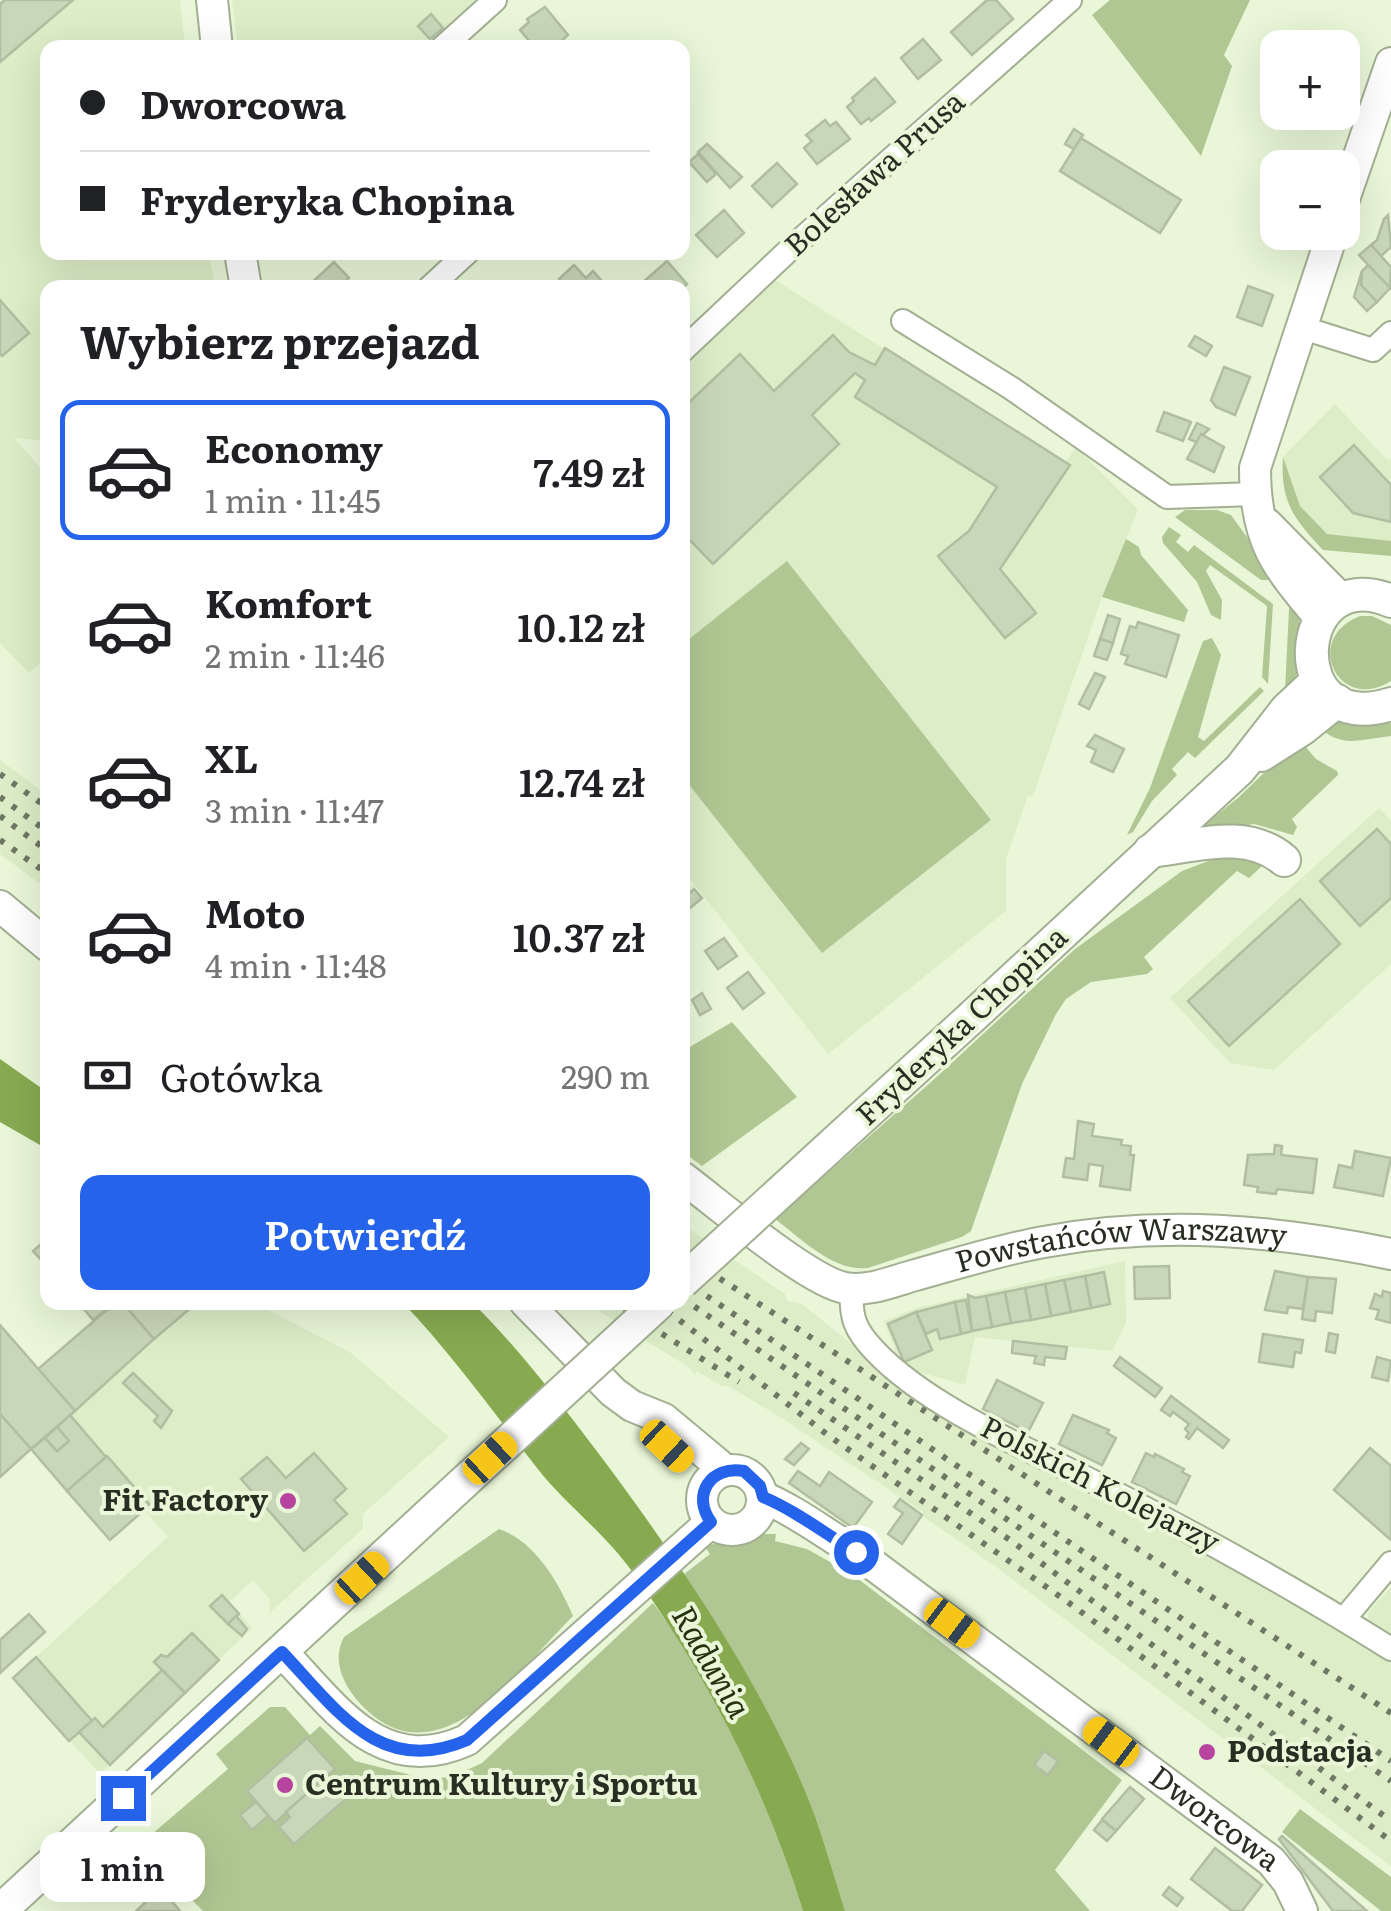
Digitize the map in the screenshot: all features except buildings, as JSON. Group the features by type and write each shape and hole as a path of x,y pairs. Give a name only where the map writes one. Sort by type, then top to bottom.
{"main road":[{"path":"1391,600 1372,595 1332,609 1310,649 1327,691 1364,709 1391,704"},
{"name":"Fryderyka Chopina","path":"690,1275 1240,769 1286,710 1327,691"},
{"path":"1150,852 1245,840 1262,844 1284,860"},
{"path":"0,1911 651,1310"}],"street":[{"path":"212,0 215,40"},
{"path":"451,40 495,0"},
{"name":"Bolesława Prusa","path":"690,343 1070,0"},
{"path":"1360,153 1391,63"},
{"path":"1327,250 1258,455 1256,505 1266,546 1332,609"},
{"path":"438,280 460,260"},
{"path":"902,320 1011,388 1166,496 1256,505"},
{"path":"1300,326 1373,350 1391,333"},
{"path":"0,906 40,939"},
{"path":"690,1183 811,1272 834,1285 852,1289"},
{"name":"Powstańców Warszawy","path":"852,1289 1025,1245 1106,1234 1226,1229 1313,1238 1391,1254"},
{"name":"Polskich Kolejarzy","path":"852,1289 850,1314 856,1329 902,1375 979,1423 1226,1550 1391,1649"},
{"path":"533,1310 599,1380 632,1406 664,1419 718,1464 702,1504 711,1522 719,1528 738,1530 759,1508 760,1486 744,1471 713,1478"},
{"name":"Dworcowa","path":"759,1508 787,1531 818,1530 856,1552 1270,1862 1288,1882 1302,1911"},
{"path":"282,1652 349,1722 374,1741 407,1752 430,1753 467,1740 711,1522"},
{"path":"1344,1619 1391,1563"}],"shaded area":[{"path":"0,0 180,0 184,40 40,40 40,260 210,260 214,280 40,280 40,440 14,438 40,467 40,663 29,673 0,643"},
{"path":"232,0 479,0 435,40 237,40"},
{"path":"1110,0 1250,0 1224,55 1232,66 1201,156 1092,15"},
{"path":"772,278 1065,463 1076,447 1138,510 1006,859 1006,911 828,1054 690,879 690,356"},
{"path":"1335,404 1387,460 1391,459 1391,541 1327,535 1300,506 1283,457"},
{"path":"1283,457 1300,506 1327,534 1391,541 1391,556 1323,550 1291,509 1284,486"},
{"path":"1185,510 1217,510 1231,515 1278,580 1261,580 1175,517"},
{"path":"1169,527 1181,535 1176,542 1188,552 1194,545 1273,604 1268,684 1262,677 1267,606 1210,565 1206,571 1222,600 1221,620 1211,615 1197,582 1163,543 1162,537"},
{"path":"1126,539 1139,547 1141,555 1188,610 1184,622 1102,597"},
{"path":"787,561 991,820 822,953 690,786 690,638"},
{"path":"1293,601 1302,646 1295,679 1290,690 1285,691 1289,609"},
{"path":"1360,616 1372,616 1391,625 1391,681 1372,689 1356,688 1343,681 1334,670 1330,655 1333,640 1342,627"},
{"path":"1212,638 1221,655 1198,737 1204,741 1260,687 1264,691 1195,758 1188,752 1172,769 1177,775 1127,835 1150,788 1203,641"},
{"path":"1331,719 1385,720 1391,724 1391,736 1352,741 1336,738 1319,727"},
{"path":"1299,739 1316,759 1338,775 1292,819 1297,827 1293,835 1254,824 1193,834 1239,797"},
{"path":"0,760 40,790 40,884 0,854"},
{"path":"1379,808 1391,821 1391,964 1274,1070 1230,1063 1170,998"},
{"path":"1237,850 1263,858 1261,867 1249,878 1237,871 1144,957 1153,969 1147,974 1091,982 1066,999 1022,1084 971,1231 868,1268 855,1268 818,1253 775,1219 1075,949 1182,871"},
{"path":"732,1022 797,1097 702,1166 690,1157 690,1047"},
{"path":"690,1230 785,1294 787,1301 802,1304 896,1380 1233,1566 1391,1662 1391,1866 995,1566 924,1517 923,1512 777,1415 726,1385 723,1387 697,1371 694,1374 597,1310 690,1310"},
{"path":"1125,1261 1126,1323 1112,1351 975,1337 965,1385 901,1367 884,1321 916,1308"},
{"path":"189,1310 268,1310 351,1353 449,1437 363,1514 363,1529 269,1613 270,1600 253,1580 229,1602 252,1628 100,1774 13,1678 168,1537 144,1510 149,1505 70,1415"},
{"path":"499,1529 535,1553 561,1590 573,1616 527,1665 474,1712 445,1727 416,1732 386,1724 357,1700 343,1678 339,1654 344,1637"},
{"path":"776,1534 775,1541 807,1549 853,1575 1122,1780 1055,1870 1090,1911 845,1911 814,1814 787,1752 738,1661 683,1575 710,1554 705,1547"},
{"path":"1391,1587 1391,1637 1371,1625 1367,1614"},
{"path":"653,1603 701,1674 741,1751 776,1830 803,1911 203,1911 138,1846 228,1769 216,1754 270,1707 285,1707 310,1735 320,1726 355,1761 431,1780 456,1775 482,1763"},
{"path":"1300,1809 1391,1877 1391,1911 1381,1911 1282,1832"}],"water":[{"path":"0,1059 40,1087 40,1145 0,1122"},
{"name":"Radunia","path":"410,1310 479,1310 542,1380 634,1502 722,1632 773,1723 815,1816 845,1911 803,1911 753,1778 710,1694 661,1613 623,1559 548,1482"}],"railway":[{"path":"0,774 40,802"},
{"path":"0,797 40,826"},
{"path":"0,816 40,845"},
{"path":"0,840 40,868"},
{"path":"690,1259 1391,1713"},
{"path":"690,1284 1391,1761"},
{"path":"690,1303 1391,1781"},
{"path":"624,1310 739,1382"},
{"path":"666,1310 829,1436 1065,1600 1391,1841"},
{"path":"794,1393 1010,1540 1391,1821"}],"place":[{"name":"Fit Factory","path":"288,1501"},
{"name":"Podstacja","path":"1207,1752"},
{"name":"Centrum Kultury i Sportu","path":"285,1785"}],"route":[{"path":"123,1798 282,1652 349,1722 388,1748 430,1753 467,1740 711,1522 705,1514 702,1495 712,1476 722,1470 744,1471 760,1486 763,1497 793,1510 856,1552"}]}
